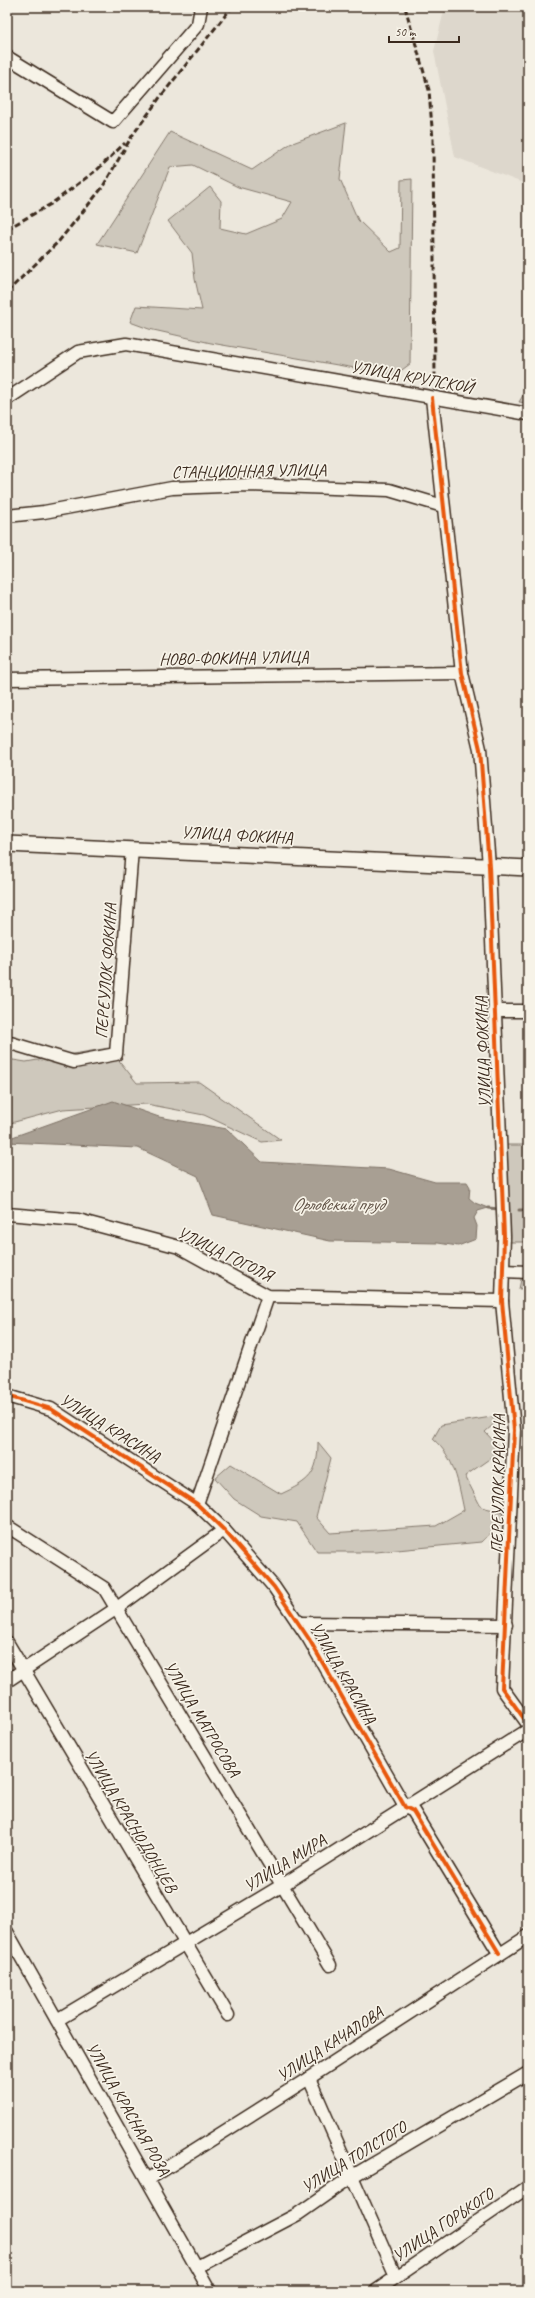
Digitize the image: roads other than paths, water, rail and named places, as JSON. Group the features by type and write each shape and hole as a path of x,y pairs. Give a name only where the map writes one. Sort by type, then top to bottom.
{"main road":[{"name":"УЛИЦА ФОКИНА","path":"7,844 528,868"}],"street":[{"path":"7,57 114,122 198,24 201,7"},
{"name":"УЛИЦА КРУПСКОЙ","path":"7,399 78,352 126,344 528,414"},
{"path":"432,398 462,673 480,749 489,866"},
{"name":"СТАНЦИОННАЯ УЛИЦА","path":"7,516 44,512 172,488 248,485 389,490 443,506"},
{"name":"НОВО-ФОКИНА УЛИЦА","path":"7,679 462,673"},
{"name":"ПЕРЕУЛОК ФОКИНА","path":"7,1042 74,1062 116,1054 132,849"},
{"name":"УЛИЦА ФОКИНА","path":"489,866 504,1236"},
{"path":"494,1010 528,1012"},
{"name":"УЛИЦА ГОГОЛЯ","path":"7,1214 78,1220 179,1247 268,1296 502,1301"},
{"name":"ПЕРЕУЛОК КРАСИНА","path":"504,1236 502,1301 514,1430 502,1688 528,1724"},
{"path":"503,1271 528,1272"},
{"path":"197,1504 268,1296"},
{"name":"УЛИЦА КРАСИНА","path":"7,1396 51,1409 197,1504 224,1530 274,1587 298,1623 406,1807 413,1812 499,1953"},
{"name":"УЛИЦА МАТРОСОВА","path":"7,1526 104,1588 281,1886 330,1965"},
{"path":"7,1681 117,1608 224,1530"},
{"path":"298,1623 506,1625"},
{"name":"УЛИЦА КРАСНОДОНЦЕВ","path":"7,1642 184,1944 228,2015"},
{"name":"УЛИЦА МИРА","path":"57,2020 281,1886 528,1730"},
{"name":"УЛИЦА КРАСНАЯ РОЗА","path":"7,1932 11,1946 57,2020 210,2291"},
{"name":"УЛИЦА КАЧАЛОВА","path":"148,2179 309,2078 499,1953 528,1936"},
{"name":"УЛИЦА ТОЛСТОГО","path":"197,2267 298,2214 350,2177 528,2073"},
{"path":"309,2078 350,2177 396,2277"},
{"name":"УЛИЦА ГОРЬКОГО","path":"376,2291 528,2187"}],"water":[{"name":"Орловский пруд","path":"113,1101 159,1117 227,1129 262,1162 389,1169 435,1182 467,1182 470,1187 469,1198 475,1203 488,1208 478,1211 474,1218 477,1226 476,1239 458,1246 438,1243 330,1241 213,1215 198,1176 138,1148 7,1142 7,1139"}],"waterway":[{"path":"488,1208 499,1209"},
{"path":"519,1210 528,1210"}],"railway":[{"path":"7,292 59,241 102,188 132,136 161,96 232,7"},
{"path":"405,7 429,90 433,140 435,380"},
{"path":"7,229 51,204 98,169 125,143"}]}
